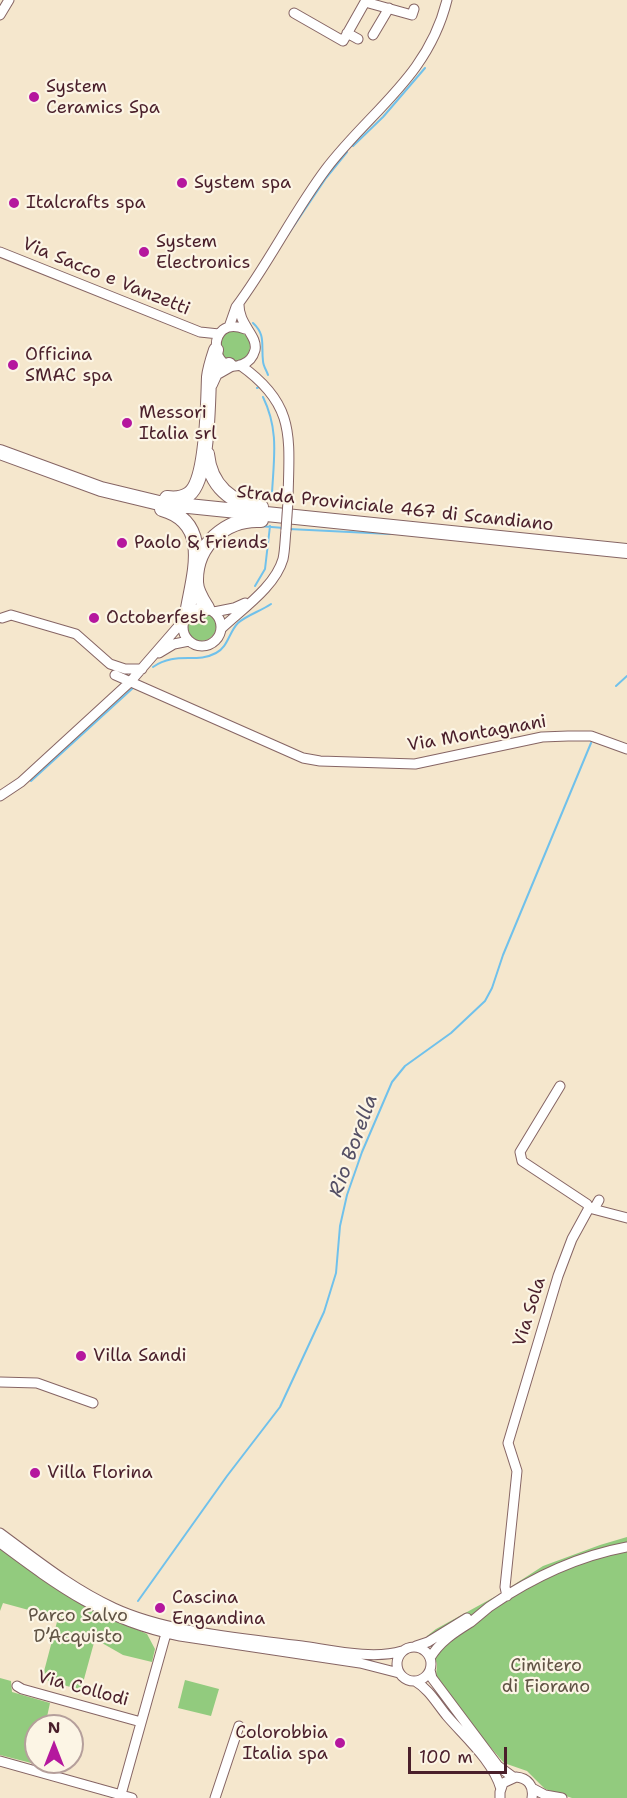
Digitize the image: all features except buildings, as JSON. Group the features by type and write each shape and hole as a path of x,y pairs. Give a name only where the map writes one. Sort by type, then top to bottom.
{"highway":[{"path":"85,480 145,495 179,499 190,494 196,485 206,437 210,369 216,348"},
{"path":"210,386 215,373 234,365"},
{"path":"206,437 208,464 213,478 218,487 229,496 252,506 301,511 364,524"},
{"name":"Strada Provinciale 467 di Scandiano","path":"0,445 130,497 159,503 627,551"},
{"name":"Strada Provinciale 467 di Scandiano","path":"0,452 85,480"},
{"path":"85,480 92,488 176,513 186,521 194,536 196,555 185,618"},
{"path":"210,610 198,591 197,568 204,549 211,540 234,523 255,520 364,524"}],"street":[{"path":"0,15 9,0"},
{"path":"229,327 239,303 325,170 406,82 422,60 441,20 447,0"},
{"path":"294,13 343,41 365,2 412,15 414,9"},
{"path":"374,35 389,8"},
{"path":"347,33 358,39"},
{"name":"Via Sacco e Vanzetti","path":"0,252 200,332 219,334"},
{"path":"234,365 245,363 253,355 255,348 254,340 245,329 239,313 239,303"},
{"path":"153,658 174,644 189,641 199,645 209,644 217,638 221,629 274,578 283,557 288,501 289,449 284,416 273,394 260,379 220,359 216,348 219,334 229,327 245,329"},
{"name":"Via Sacco e Vanzetti","path":"200,332 216,348"},
{"path":"253,355 260,379"},
{"path":"0,796 21,782 130,682 196,608 210,610 234,608 250,601"},
{"path":"210,610 219,617 221,629"},
{"path":"2,618 11,615 76,634 110,664 125,669 142,669"},
{"path":"185,618 183,632 189,641"},
{"path":"104,706 102,700 113,690 115,675 110,664"},
{"path":"125,669 130,682"},
{"name":"Via Montagnani","path":"115,675 303,758 320,761 415,764 542,737 591,736 627,749"},
{"path":"560,1086 520,1152 522,1161 587,1204 589,1209 627,1218"},
{"name":"Via Sola","path":"507,1596 505,1587 517,1471 508,1443 558,1276 572,1239 589,1209 599,1200"},
{"path":"0,1382 37,1383 93,1403"},
{"path":"0,1533 65,1582 87,1595 167,1629 335,1650 382,1654 402,1652"},
{"path":"0,1543 83,1602 129,1622 399,1672 406,1679 415,1681 426,1690 480,1754 498,1781 500,1793"},
{"path":"562,1798 532,1793 525,1779 513,1777 498,1766 432,1678 430,1658 435,1649 450,1635 507,1596 575,1561 601,1552 627,1547"},
{"path":"399,1672 397,1662 402,1652 408,1647 428,1642 470,1616 488,1608"},
{"path":"121,1796 167,1629"},
{"path":"416,1646 423,1649 430,1658"},
{"path":"415,1681 425,1676 430,1670"},
{"name":"Via Collodi","path":"17,1686 141,1722"},
{"path":"215,1798 239,1726"},
{"path":"0,1761 132,1798"},
{"path":"500,1793 505,1781 513,1777"}],"green space":[{"path":"235,331 245,336 250,346 245,356 235,361 225,356 220,346 225,336"},
{"path":"201,611 211,616 216,626 211,636 201,641 191,636 186,626 191,616"},
{"name":"Cimitero di Fiorano","path":"627,1537 627,1798 572,1798 545,1789 527,1771 504,1763 436,1676 437,1664 427,1636 543,1566"},
{"name":"Parco Salvo D’Acquisto","path":"0,1547 77,1602 147,1634 155,1649 152,1662 123,1655 95,1639 81,1690 42,1679 58,1618 3,1603 0,1611"},
{"name":"Parco Salvo D’Acquisto","path":"0,1678 11,1681 12,1692 50,1703 48,1714 24,1714 24,1761 0,1755"},
{"path":"185,1680 219,1689 211,1716 178,1708"}],"waterway":[{"path":"353,146 383,117 425,68"},
{"path":"287,236 326,178 347,152"},
{"path":"253,323 260,332 263,363 268,375"},
{"path":"263,397 273,432 272,493"},
{"path":"259,526 284,528"},
{"path":"255,586 265,569 270,526"},
{"path":"289,529 390,534"},
{"path":"153,667 161,662 178,658 201,658 216,653 223,647 238,623 271,604"},
{"name":"Rio Borella","path":"616,686 627,676"},
{"path":"31,781 134,687"},
{"name":"Rio Borella","path":"138,1601 227,1476 280,1407 324,1312 336,1273 340,1226 347,1195 362,1152 392,1082 405,1066 451,1033 485,1001 591,743"}],"place":[{"name":"System Ceramics Spa","path":"34,97"},
{"name":"System spa","path":"182,183"},
{"name":"Italcrafts spa","path":"14,203"},
{"name":"System Electronics","path":"144,252"},
{"name":"Officina SMAC spa","path":"13,365"},
{"name":"Messori Italia srl","path":"127,423"},
{"name":"Paolo & Friends","path":"122,543"},
{"name":"Octoberfest","path":"94,618"},
{"name":"Villa Sandi","path":"81,1356"},
{"name":"Villa Florina","path":"35,1473"},
{"name":"Cascina Engandina","path":"160,1608"},
{"name":"Colorobbia Italia spa","path":"340,1743"}]}
